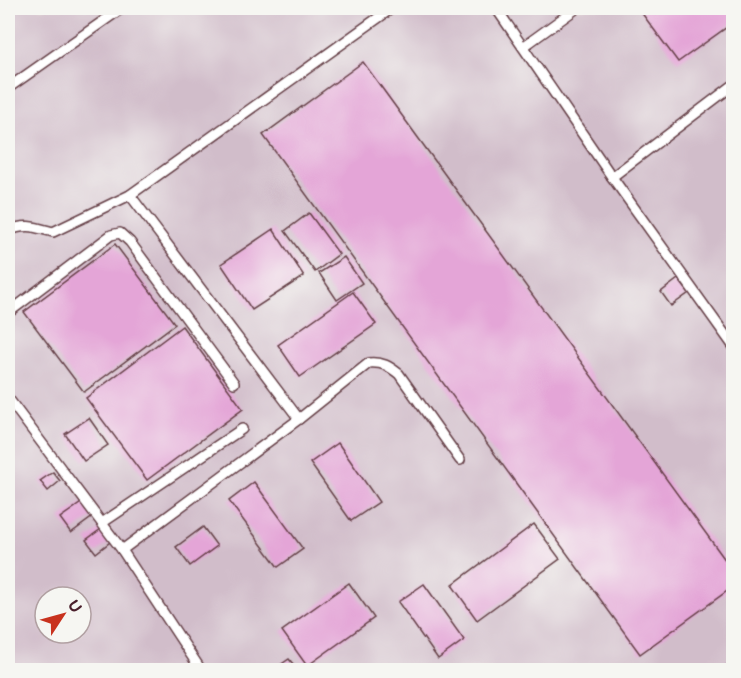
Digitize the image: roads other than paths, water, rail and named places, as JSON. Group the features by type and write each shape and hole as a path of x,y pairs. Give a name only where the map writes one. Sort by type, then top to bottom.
{"lane":[{"path":"8,88 122,8"},
{"path":"8,231 19,225 53,232 129,195 392,8"},
{"path":"496,8 612,177 734,347"},
{"path":"523,47 577,8"},
{"path":"612,177 732,86"},
{"path":"129,195 299,419"},
{"path":"8,313 111,235 120,233 130,242 234,383"},
{"path":"122,550 299,419 369,363 378,362 389,366 399,374 460,460"},
{"path":"8,398 122,550 201,670"},
{"path":"102,523 242,429"},
{"path":"729,670 734,667"}]}
